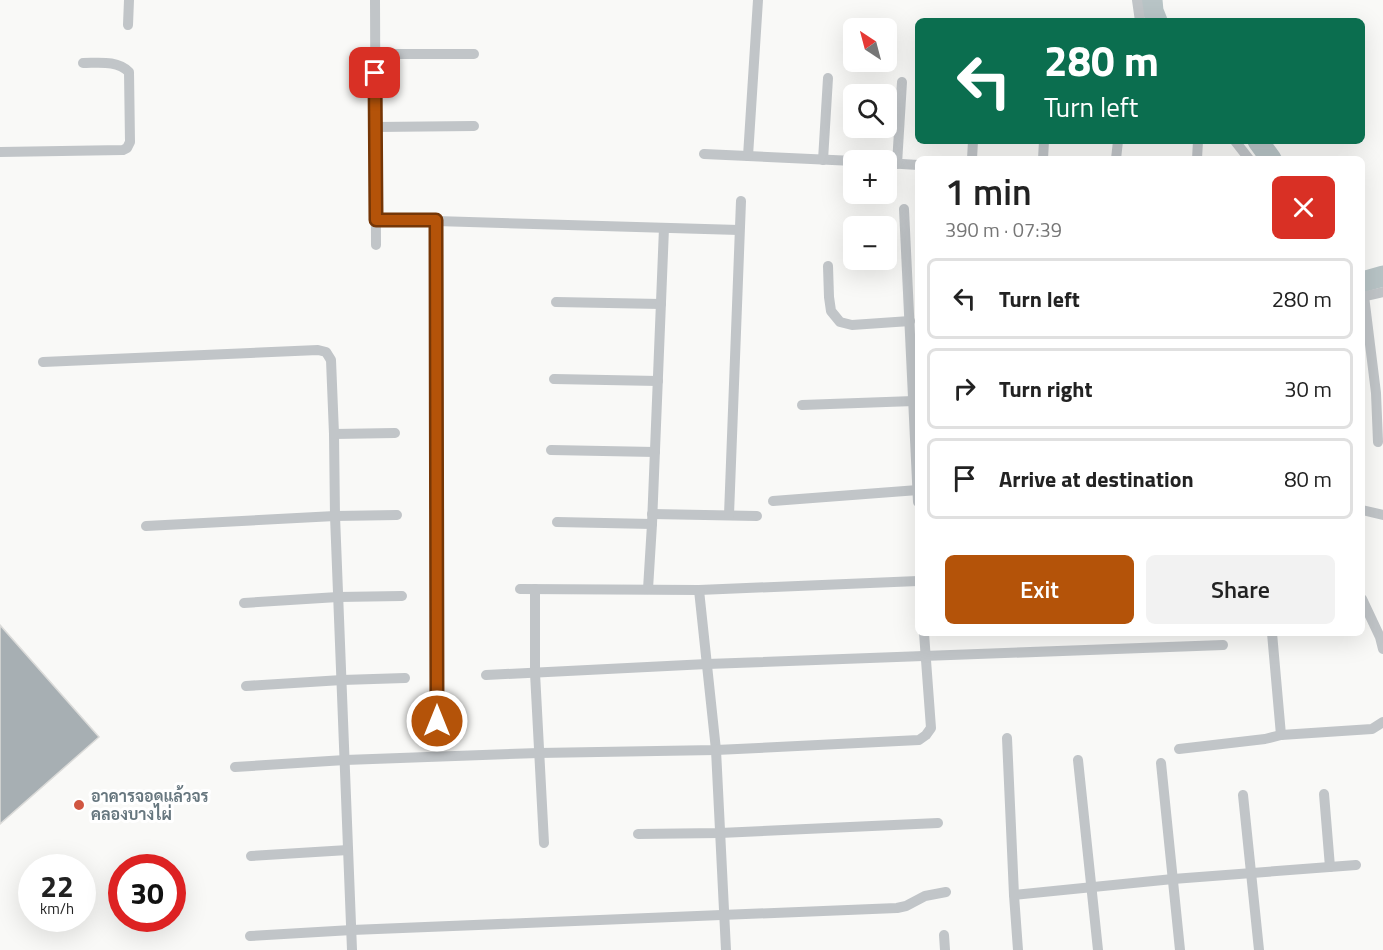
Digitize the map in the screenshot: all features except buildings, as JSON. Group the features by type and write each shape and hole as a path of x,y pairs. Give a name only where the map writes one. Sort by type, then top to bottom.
{"street":[{"path":"128,25 129,0"},
{"path":"375,0 376,245"},
{"path":"748,156 758,0"},
{"path":"1137,0 1140,18"},
{"path":"375,54 474,54"},
{"path":"0,152 123,150 127,148 130,142 129,72 112,63 83,63"},
{"path":"823,160 828,78"},
{"path":"894,150 902,82"},
{"path":"376,127 474,126"},
{"path":"1237,144 1247,156"},
{"path":"704,154 843,161"},
{"path":"897,164 915,165"},
{"path":"729,515 741,201"},
{"path":"904,209 912,264 910,321 915,431"},
{"path":"376,220 739,230"},
{"path":"436,220 437,721"},
{"path":"648,589 664,228"},
{"path":"828,266 831,311 840,322 852,325 910,321"},
{"path":"1365,296 1383,292"},
{"path":"556,302 661,304"},
{"path":"1365,311 1376,393 1378,442"},
{"path":"43,362 318,350 326,352 331,360 352,950"},
{"path":"554,379 658,381"},
{"path":"802,405 914,401"},
{"path":"334,434 395,433"},
{"path":"552,450 655,452"},
{"path":"773,501 915,490"},
{"path":"1365,511 1383,515"},
{"path":"146,526 397,515"},
{"path":"557,522 729,515 757,516"},
{"path":"520,589 699,590 915,581"},
{"path":"535,589 535,673 544,843"},
{"path":"699,590 716,750 726,950"},
{"path":"244,603 338,597 402,596"},
{"path":"1365,605 1383,649"},
{"path":"235,767 345,760 716,750 919,740 931,728 924,636"},
{"path":"1272,636 1281,735"},
{"path":"486,675 707,664 1223,645"},
{"path":"246,686 405,678"},
{"path":"1179,749 1281,735 1372,729 1383,722"},
{"path":"1006,738 1018,950"},
{"path":"1078,760 1098,950"},
{"path":"1161,763 1180,950"},
{"path":"1324,794 1330,867"},
{"path":"1243,795 1259,950"},
{"path":"638,834 720,833 938,823"},
{"path":"251,856 348,850"},
{"path":"1014,896 1173,879 1356,865"},
{"path":"250,936 897,908 925,896 946,892"},
{"path":"944,935 945,950"}],"waterway":[{"path":"1152,0 1156,18"},
{"path":"1260,144 1269,156"},
{"path":"1365,281 1383,276"}],"place":[{"name":"อาคารจอดแล้วจร คลองบางไผ่","path":"79,805"}],"route":[{"path":"375,73 376,220 436,220 437,721"}]}
